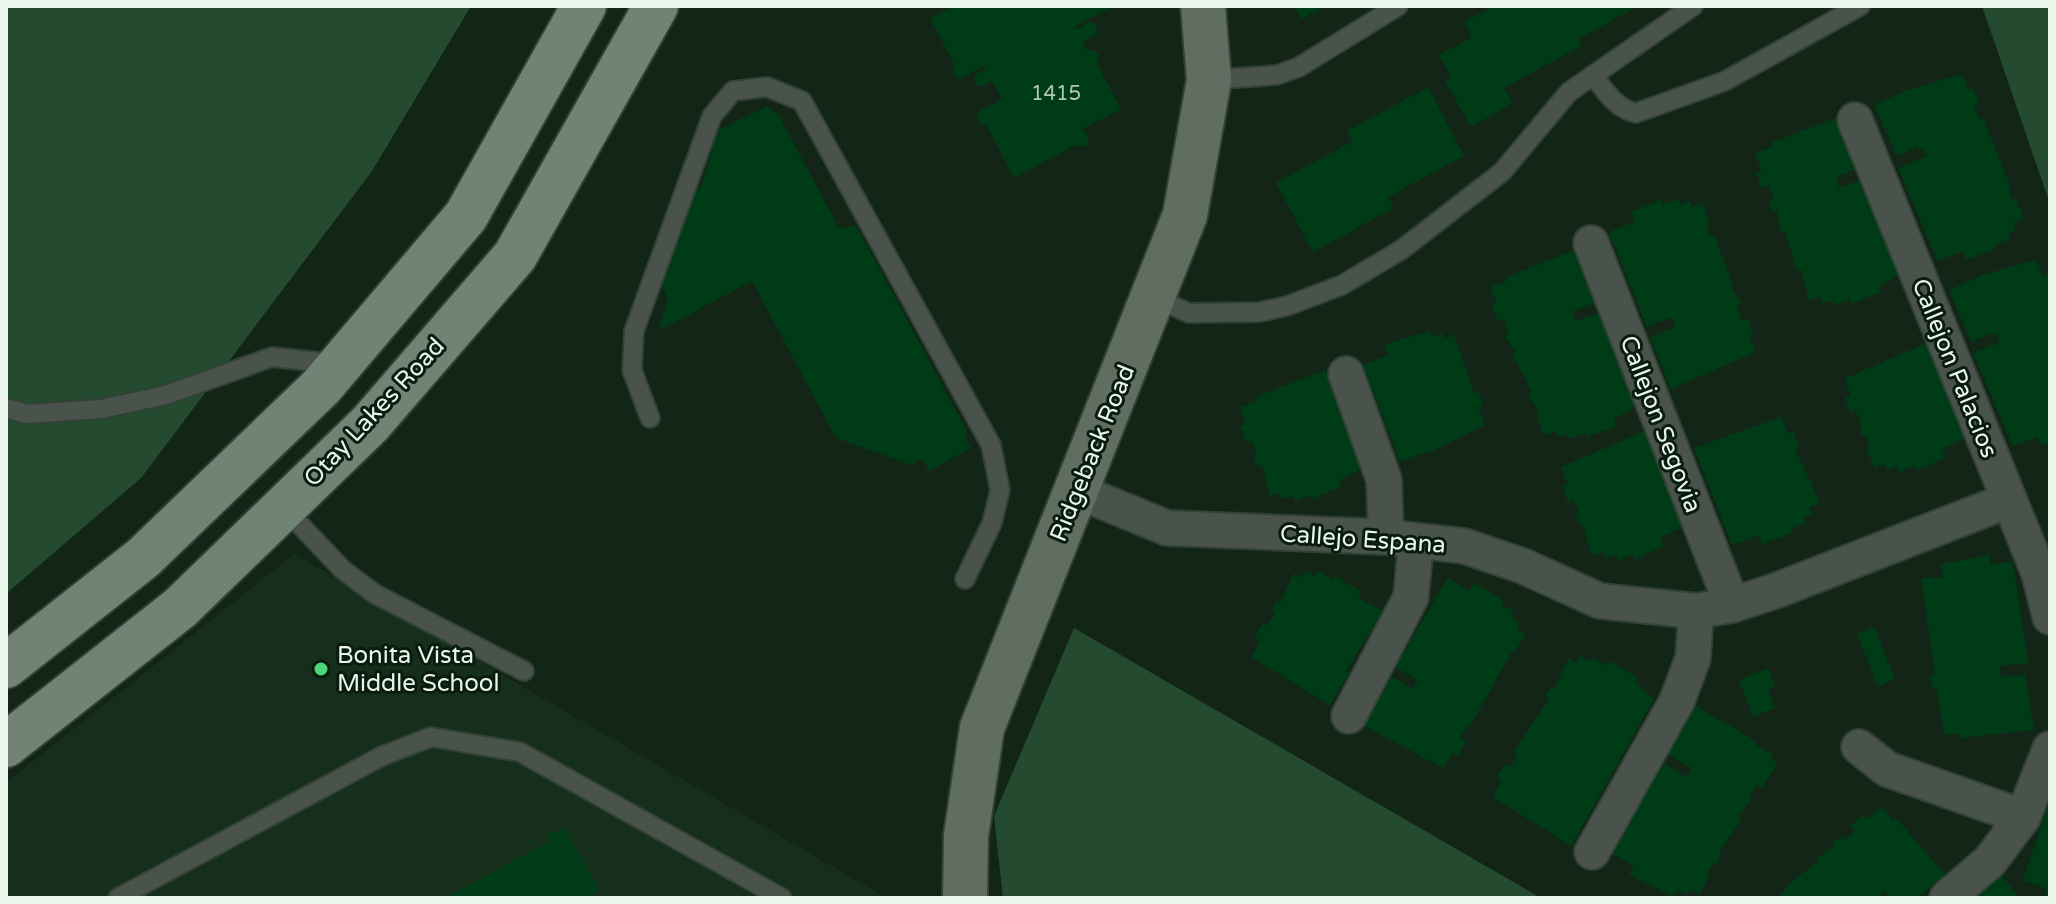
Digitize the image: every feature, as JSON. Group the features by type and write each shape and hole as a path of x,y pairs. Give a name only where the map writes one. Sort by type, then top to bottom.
{"main road":[{"path":"6,666 143,558 321,387 466,216 584,6"},
{"name":"Otay Lakes Road","path":"6,745 180,608 370,424 515,256 656,6"}],"street":[{"name":"Ridgeback Road","path":"965,898 966,836 982,728 1185,215 1209,80 1203,6"},
{"name":"Callejon Palacios","path":"1855,120 2039,573 2050,617"},
{"name":"Callejon Segovia","path":"1591,243 1732,605"},
{"path":"1346,374 1384,480 1401,540 1411,597 1349,716"},
{"name":"Callejo Espana","path":"1077,491 1167,528 1464,546 1523,566 1600,601 1696,611 1732,605 2009,500"},
{"path":"1592,852 1677,701 1693,658 1696,611"},
{"path":"1859,747 1887,769 2023,817"},
{"path":"1947,898 1990,861 2023,817 2050,749"}],"lane":[{"path":"1209,80 1277,75 1299,67 1398,6"},
{"path":"1153,297 1189,313 1260,312 1287,306 1342,285 1401,250 1502,172 1569,92 1693,6"},
{"path":"1593,75 1612,100 1626,111 1636,113 1725,81 1860,6"},
{"path":"650,418 632,370 634,331 712,116 733,91 767,87 802,101 991,445 1000,490 992,523 965,579"},
{"path":"6,408 27,414 101,409 166,395 272,357 340,364"},
{"path":"284,508 343,570 375,594 524,671"},
{"path":"118,898 382,756 431,737 520,752 782,898"}],"shaded area":[{"path":"6,6 471,6 372,171 141,478 6,594"},
{"path":"1982,6 2050,6 2050,204"},
{"name":"Bonita Vista Middle School","path":"294,554 883,898 6,898 6,783"},
{"path":"1074,628 1541,898 1003,898 994,816"}],"building":[{"path":"953,6 1113,6 1074,27 1076,30 1089,22 1096,24 1097,34 1083,42 1087,50 1092,49 1099,55 1097,64 1121,109 1083,129 1089,139 1086,147 1073,146 1014,178 987,126 981,125 977,117 978,112 1002,99 992,81 981,87 975,83 975,75 986,69 984,66 960,79 954,76 954,64 930,18"},
{"path":"1294,6 1326,6 1301,19"},
{"path":"1493,6 1638,6 1578,39 1581,46 1504,88 1513,103 1471,127 1445,81 1451,77 1439,55 1472,37 1464,22"},
{"path":"1962,74 1968,90 1973,88 1980,104 1974,106 1979,120 1983,118 2011,188 2008,189 2012,200 2016,199 2024,219 2013,223 2016,230 2008,233 2010,238 1995,245 1996,249 1966,260 1963,251 1938,261 1898,168 1926,157 1923,149 1918,151 1917,147 1897,156 1874,105 1908,90"},
{"path":"1428,87 1464,156 1388,197 1394,208 1313,252 1276,183 1353,141 1347,131"},
{"path":"767,106 778,114 839,228 854,226 859,231 968,433 964,436 971,448 929,471 922,458 911,465 836,438 752,281 658,331 668,298 651,267 669,204 701,187 718,130"},
{"path":"1840,116 1858,169 1837,176 1839,188 1865,178 1900,274 1879,286 1881,292 1851,304 1850,299 1834,305 1832,300 1822,304 1820,297 1809,301 1801,269 1797,271 1785,231 1781,232 1777,211 1773,212 1769,201 1774,199 1769,185 1762,188 1756,173 1762,171 1755,153 1772,147 1771,143"},
{"path":"1678,199 1680,205 1689,201 1692,207 1702,203 1710,224 1706,225 1710,236 1714,235 1731,287 1741,303 1737,305 1742,320 1747,318 1754,333 1749,335 1756,352 1671,389 1650,337 1676,327 1672,317 1647,327 1609,232 1635,221 1631,212 1661,200 1662,205"},
{"path":"1575,250 1594,303 1572,312 1576,321 1600,312 1635,407 1614,419 1616,426 1587,437 1585,433 1569,439 1567,434 1558,437 1555,431 1544,435 1536,414 1539,413 1528,394 1532,392 1512,354 1516,353 1504,335 1509,333 1504,320 1498,322 1492,305 1497,303 1490,287 1507,281 1506,277"},
{"path":"2036,260 2043,276 2048,274 2050,279 2050,442 2041,446 2037,437 2013,446 1973,353 2000,342 1997,335 1991,334 1971,342 1949,290 1982,275"},
{"path":"1430,331 1432,337 1442,333 1444,339 1454,335 1474,393 1478,391 1484,405 1478,407 1485,425 1435,450 1400,461 1363,365 1388,355 1383,345"},
{"path":"1929,342 1943,377 1940,378 1967,438 1942,449 1946,458 1916,470 1915,466 1899,472 1897,466 1887,470 1885,464 1875,468 1856,411 1851,413 1845,398 1851,396 1844,379"},
{"path":"1325,370 1363,468 1339,480 1341,487 1311,499 1309,495 1295,501 1292,496 1283,499 1280,493 1270,497 1262,464 1258,466 1252,441 1247,443 1240,427 1246,424 1240,407 1257,401 1256,397"},
{"path":"1781,417 1788,434 1793,432 1800,448 1795,449 1820,503 1809,507 1812,514 1804,517 1806,523 1790,529 1792,533 1762,544 1759,535 1732,545 1694,448"},
{"path":"1647,430 1661,465 1658,466 1684,527 1660,537 1664,546 1634,559 1633,554 1618,560 1616,554 1606,558 1603,552 1592,556 1582,523 1579,525 1575,515 1579,513 1573,499 1568,502 1563,486 1568,484 1561,467"},
{"path":"1989,555 1990,564 2013,562 2028,663 2000,666 2001,677 2025,675 2034,730 1961,738 1960,734 1945,735 1936,687 1932,688 1930,674 1935,674 1921,579 1943,577 1941,564"},
{"path":"1306,571 1315,577 1318,571 1333,580 1335,576 1362,592 1358,598 1383,611 1346,671 1349,673 1330,705 1251,657 1260,641 1254,638 1263,623 1267,626 1275,613 1271,611 1276,602 1280,603 1294,573 1302,578"},
{"path":"1448,578 1469,591 1474,583 1503,600 1501,604 1514,611 1511,617 1519,622 1516,628 1526,634 1514,653 1512,651 1470,727 1467,726 1460,738 1466,741 1457,756 1452,753 1443,768 1361,724 1391,676 1413,689 1418,680 1395,667"},
{"path":"1874,627 1895,679 1878,687 1857,634"},
{"path":"1580,656 1590,662 1593,657 1607,666 1610,661 1638,678 1635,683 1654,699 1571,846 1493,797 1502,780 1497,777 1505,764 1510,767 1518,754 1514,752 1549,698 1546,696 1551,687 1554,689 1569,658 1577,663"},
{"path":"1768,668 1775,686 1768,689 1775,708 1753,717 1739,680"},
{"path":"1696,706 1756,741 1755,744 1773,755 1771,759 1778,762 1762,788 1756,785 1749,797 1752,799 1737,817 1741,820 1719,853 1716,865 1713,863 1707,873 1710,875 1699,895 1690,889 1687,895 1678,890 1674,896 1629,875 1634,866 1611,853 1664,763 1686,777 1691,768 1668,754"},
{"path":"2050,800 2050,898 2044,898 2047,889 2023,880"},
{"path":"1881,807 1893,821 1896,818 1945,875 1917,898 1891,898 1885,891 1877,898 1777,898 1793,880 1819,861 1816,858 1834,847 1832,844 1842,836 1845,840 1855,831 1850,826 1863,815 1867,819"},
{"path":"564,827 599,891 587,898 445,898 551,841 547,836"},
{"path":"2000,874 2020,898 1973,898"}],"place":[{"name":"Bonita Vista Middle School","path":"321,669"}]}
